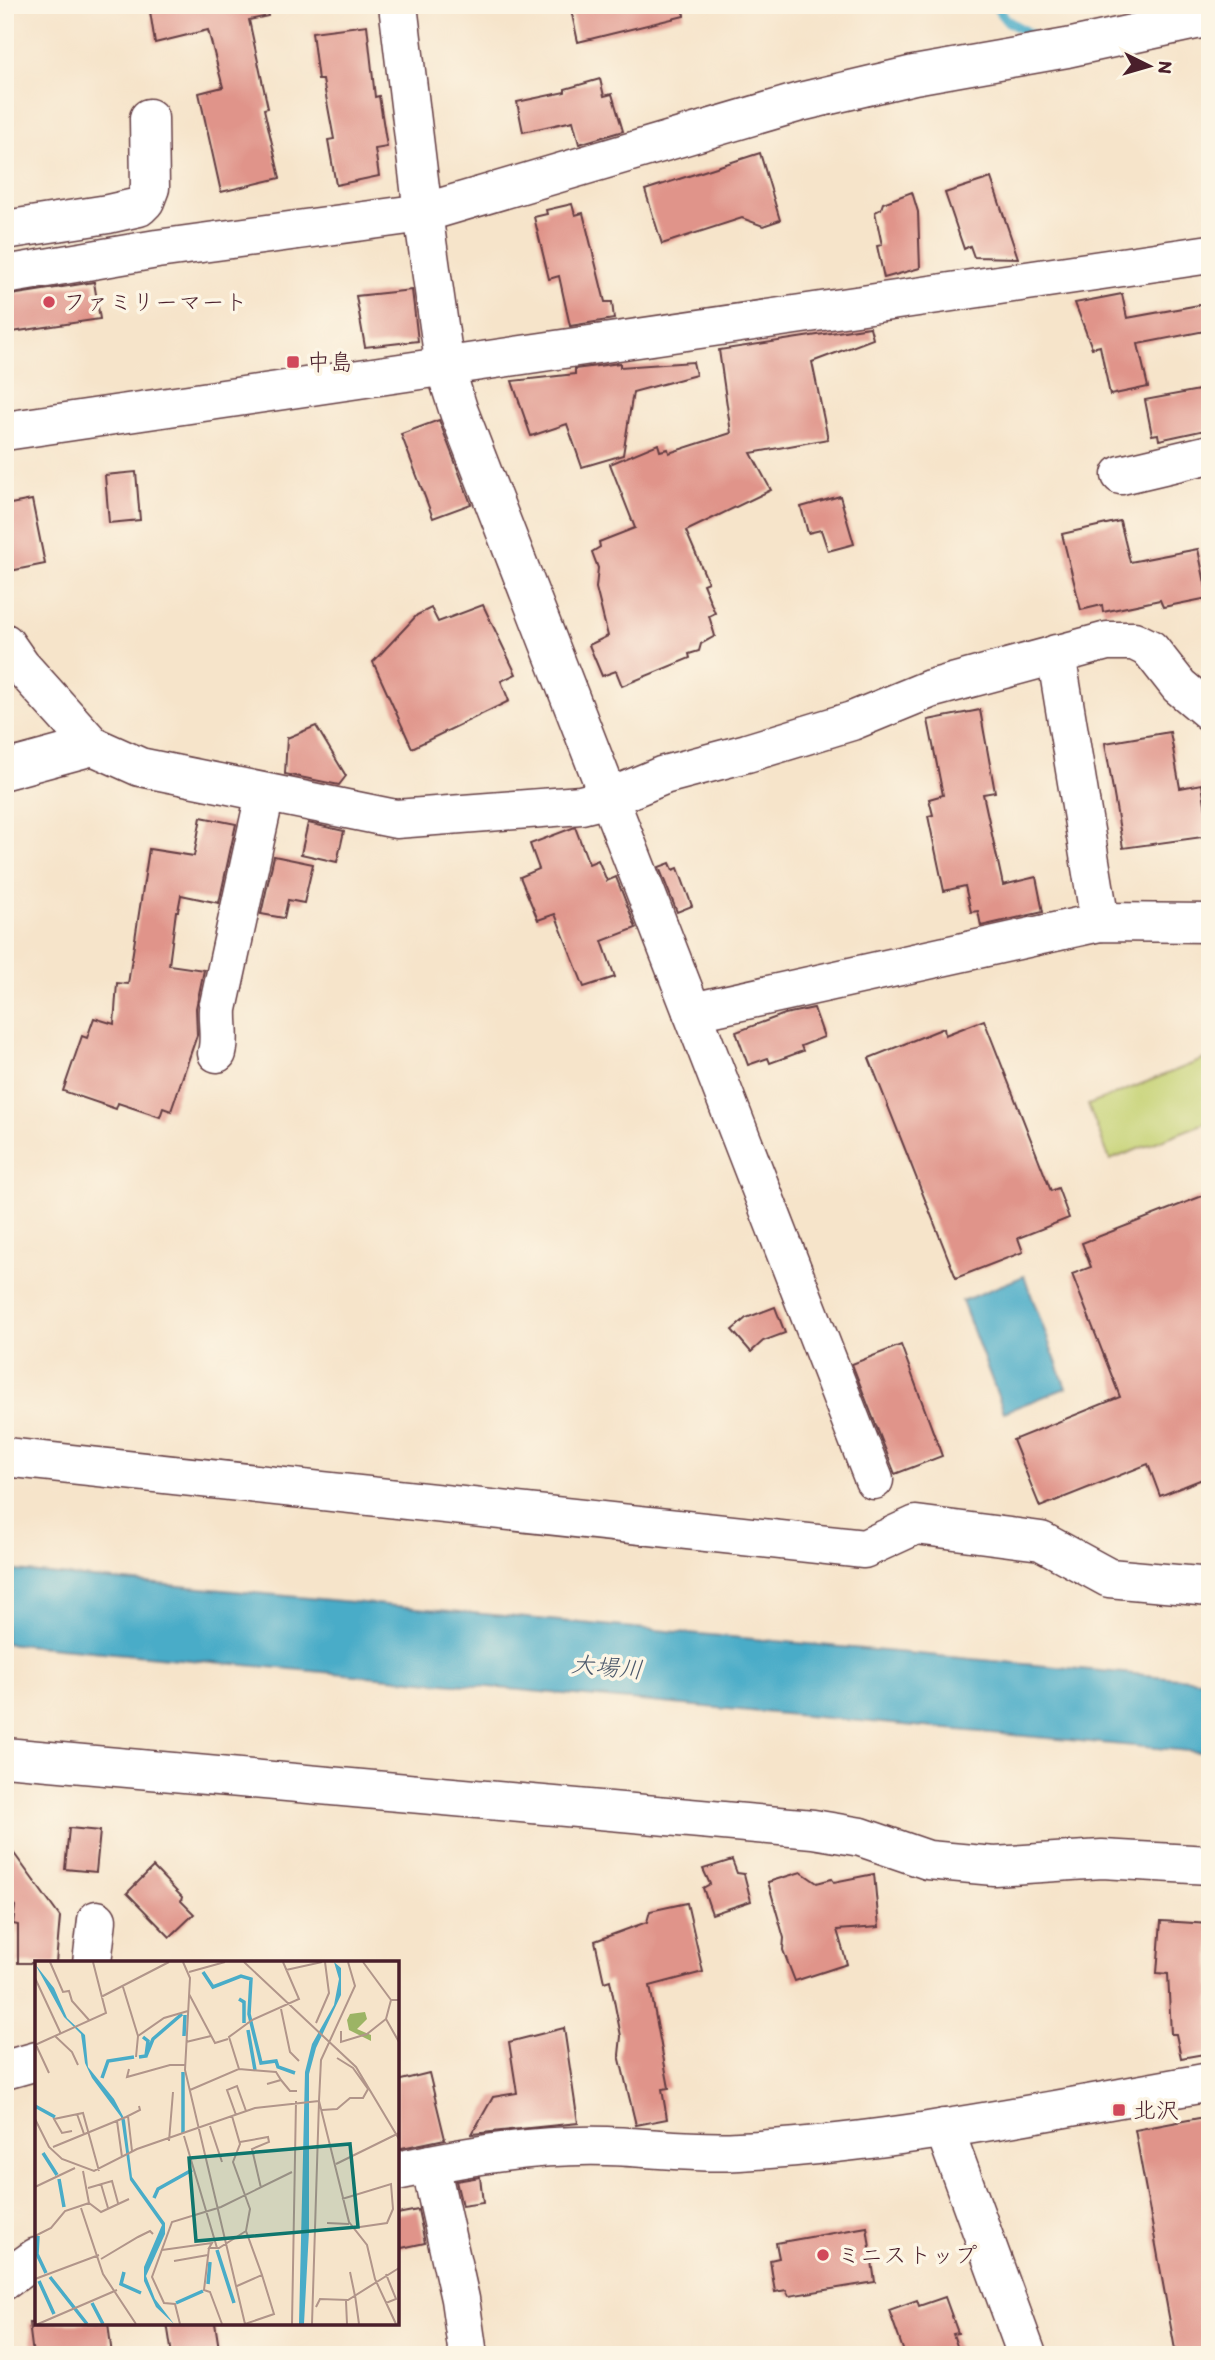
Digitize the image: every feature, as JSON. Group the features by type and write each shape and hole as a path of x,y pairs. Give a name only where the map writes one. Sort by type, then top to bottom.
{"street":[{"path":"398,5 422,213 445,368 459,412 874,1480"},
{"path":"5,275 157,249 422,213 800,102 914,75 1067,48 1210,17"},
{"path":"5,230 139,207 150,188 149,118"},
{"path":"5,431 1210,254"},
{"path":"1121,475 1210,454"},
{"path":"5,643 93,746 140,767 396,819 581,805 609,798 664,775 747,754 852,721 930,689 1107,641 1134,641 1150,649 1179,686 1210,712"},
{"path":"1055,654 1100,922"},
{"path":"5,770 93,746"},
{"path":"217,1053 220,1038 218,1009 265,794"},
{"path":"692,1012 1100,922 1210,923"},
{"path":"5,1457 864,1549 916,1525 1041,1541 1109,1577 1210,1587"},
{"path":"5,1757 813,1829 861,1837 928,1860 994,1866 1102,1859 1210,1865"},
{"path":"92,1961 97,1920"},
{"path":"5,2070 35,2062"},
{"path":"468,2355 460,2299 414,2167 508,2150 556,2146 737,2152 875,2138 1210,2082"},
{"path":"944,2128 1027,2355"},
{"path":"5,2280 35,2258"}],"green space":[{"path":"1207,1058 1210,1066 1210,1121 1110,1160 1088,1105"}],"water":[{"path":"1024,1276 1066,1388 1004,1412 962,1301"},
{"name":"大場川","path":"5,1570 1210,1681 1210,1753 5,1643"}],"building":[{"path":"149,5 266,5 268,16 249,20 268,108 264,109 280,178 221,192 199,93 223,87 208,30 155,43"},
{"path":"570,5 683,5 684,16 578,42"},
{"path":"367,25 375,97 379,96 387,147 375,149 379,176 336,185 328,140 334,139 323,80 318,80 312,32"},
{"path":"600,79 604,96 612,94 623,131 579,144 573,121 523,132 517,102 565,92 565,89"},
{"path":"760,153 780,220 763,226 742,218 662,244 645,190"},
{"path":"991,178 1018,258 974,257 970,246 964,249 945,193"},
{"path":"912,192 918,212 920,268 884,278 877,246 882,245 875,212 881,209 883,203"},
{"path":"572,204 575,215 583,213 605,302 612,302 614,319 570,326 559,276 549,279 534,217 547,214 546,210"},
{"path":"94,282 100,319 5,333 5,296"},
{"path":"412,290 418,341 365,347 356,296"},
{"path":"1122,294 1127,318 1210,303 1210,330 1138,344 1148,387 1110,395 1100,346 1092,348 1075,303"},
{"path":"870,327 873,339 812,362 828,439 751,453 771,490 686,531 708,582 703,584 715,613 709,616 715,636 701,644 699,651 689,654 690,658 622,686 616,671 602,676 589,645 608,636 596,588 598,568 592,552 600,547 599,542 635,528 610,464 658,444 660,451 668,449 669,453 731,433 719,350"},
{"path":"693,362 696,375 633,392 623,455 582,467 567,424 531,436 512,381 575,374 575,369 620,363 620,367"},
{"path":"1210,388 1210,429 1159,440 1158,434 1152,435 1145,400"},
{"path":"439,420 471,504 433,518 401,434"},
{"path":"136,472 140,520 109,523 105,475"},
{"path":"840,496 854,544 828,551 821,530 808,533 801,507"},
{"path":"32,500 45,564 5,572 5,505"},
{"path":"1120,521 1130,562 1198,549 1208,598 1163,607 1160,600 1103,612 1102,605 1081,610 1062,534"},
{"path":"483,605 516,674 501,681 509,701 412,748 373,662 417,615 431,608 438,622"},
{"path":"980,710 995,792 983,794 1003,885 1036,877 1043,912 981,926 978,911 971,912 965,886 944,891 928,816 933,815 929,799 943,795 928,720"},
{"path":"316,726 346,776 339,785 285,774 287,738"},
{"path":"1170,732 1180,788 1202,784 1210,836 1123,848 1105,743"},
{"path":"201,817 236,824 219,903 181,895 176,911 169,965 204,970 196,1008 197,1035 171,1111 163,1108 160,1117 118,1103 116,1109 63,1091 82,1036 87,1038 94,1018 114,1024 117,983 128,984 149,849 194,856"},
{"path":"308,823 344,831 337,862 301,854"},
{"path":"575,827 589,864 598,860 607,881 616,877 636,928 602,941 615,977 584,987 555,914 538,920 520,877 539,869 530,844"},
{"path":"274,856 313,864 304,903 288,900 284,918 261,914"},
{"path":"670,863 673,870 678,868 692,906 677,912 659,867"},
{"path":"814,1008 824,1037 801,1046 803,1051 770,1063 768,1058 748,1065 736,1032 785,1014"},
{"path":"984,1020 1051,1191 1058,1188 1069,1218 1018,1238 1023,1252 956,1278 869,1058 944,1028 945,1035"},
{"path":"1210,1193 1210,1476 1160,1496 1148,1464 1040,1507 1013,1440 1120,1397 1072,1274 1091,1267 1082,1243"},
{"path":"775,1307 785,1333 763,1341 751,1352 732,1330 746,1318"},
{"path":"901,1345 942,1456 895,1474 852,1364"},
{"path":"69,1828 100,1831 96,1872 65,1869"},
{"path":"5,1841 60,1917 56,1961 18,1963 18,1925 13,1924 15,1906 5,1894"},
{"path":"732,1860 737,1873 744,1874 751,1901 712,1914 703,1888 710,1884 703,1869"},
{"path":"153,1867 182,1897 181,1901 194,1914 170,1937 127,1893"},
{"path":"801,1872 817,1883 874,1874 879,1927 837,1930 847,1964 795,1981 783,1950 784,1938 768,1882"},
{"path":"687,1903 703,1972 650,1986 669,2088 662,2089 667,2119 636,2125 619,2055 621,2036 610,1980 604,1982 595,1941 647,1922 650,1911"},
{"path":"1161,1921 1210,1924 1210,2053 1181,2058 1176,2034 1171,2034 1168,1974 1157,1973"},
{"path":"564,2028 578,2123 472,2134 493,2097 517,2093 509,2042"},
{"path":"429,2073 445,2139 399,2149 399,2080"},
{"path":"1210,2116 1210,2355 1176,2355 1135,2130"},
{"path":"480,2177 483,2203 462,2206 456,2181"},
{"path":"418,2210 425,2243 399,2249 399,2214"},
{"path":"867,2227 875,2282 789,2296 786,2290 775,2292 770,2260 779,2258 776,2243"},
{"path":"945,2297 958,2333 953,2334 960,2355 905,2355 889,2310 917,2300 919,2306"},
{"path":"29,2323 108,2325 112,2355 33,2355"},
{"path":"167,2325 215,2325 220,2355 172,2355"}],"waterway":[{"path":"995,5 1006,20 1043,42"}],"place":[{"name":"ファミリーマート","path":"49,302"},
{"name":"中島","path":"293,362"},
{"name":"北沢","path":"1119,2110"},
{"name":"ミニストップ","path":"823,2255"}]}
